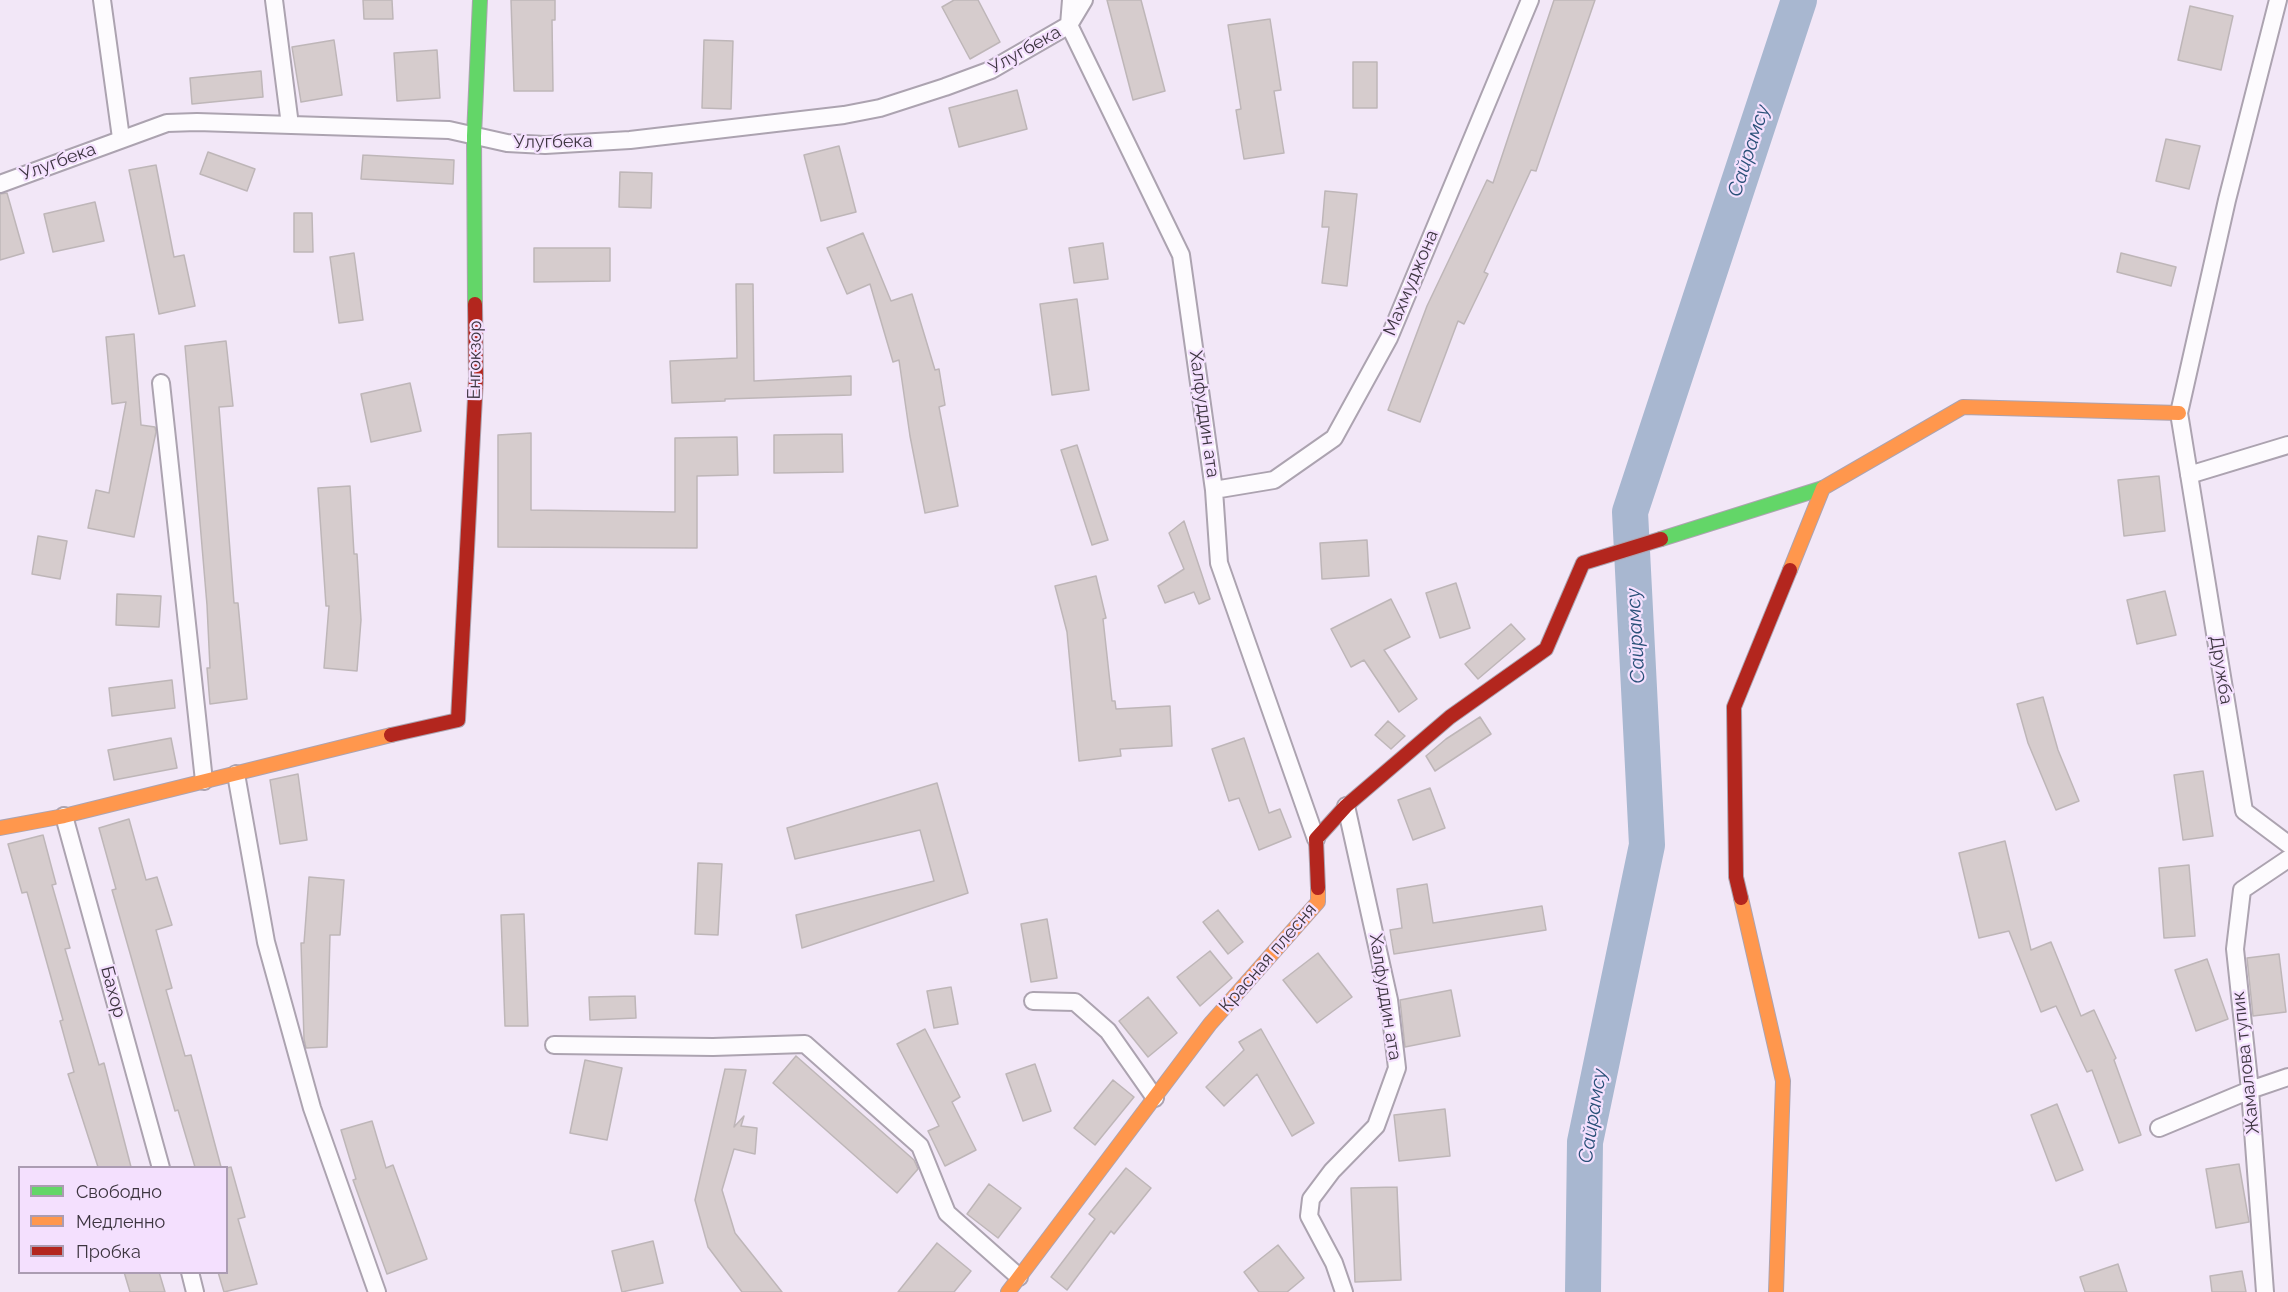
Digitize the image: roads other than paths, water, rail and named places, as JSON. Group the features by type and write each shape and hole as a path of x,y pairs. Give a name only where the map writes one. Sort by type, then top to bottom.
{"street":[{"path":"102,0 122,138"},
{"path":"274,0 290,125"},
{"name":"Енгокзор","path":"236,774 342,746 458,720 476,378 474,136 480,0"},
{"path":"1069,25 1071,0"},
{"name":"Улугбека","path":"0,184 167,123 449,130 516,144 544,145 619,141 844,115 880,108 991,70 1069,25 1084,0"},
{"name":"Махмуджона","path":"1214,490 1274,480 1334,438 1389,338 1530,0"},
{"path":"1316,839 1346,806 1450,717 1546,649 1583,563 1823,488 1963,407 2179,412 2227,200 2278,0"},
{"name":"Халфуддин ата","path":"1069,25 1181,255 1214,490 1219,563 1316,839"},
{"path":"161,383 204,781"},
{"name":"Дружба","path":"2179,412 2244,811 2288,844"},
{"path":"2189,475 2288,445"},
{"path":"1776,1292 1784,1081 1736,877 1734,707 1823,488"},
{"path":"0,828 64,816 236,774 266,942 312,1108 377,1292"},
{"name":"Халфуддин ата","path":"1344,1292 1334,1263 1309,1216 1311,1198 1332,1171 1376,1126 1397,1068 1389,1000 1346,806"},
{"name":"Бахор","path":"64,816 161,1166"},
{"name":"Красная плесня","path":"1008,1292 1210,1024 1318,902 1316,839"},
{"name":"Жамалова тупик","path":"2265,1292 2250,1090 2235,949 2242,890 2288,859"},
{"path":"1033,1000 1075,1002 1108,1031 1155,1098"},
{"path":"554,1045 713,1047 805,1044 920,1146 947,1213 1019,1277"},
{"path":"2159,1128 2250,1090 2288,1077"},
{"path":"190,1274 195,1292"}],"waterway":[{"name":"Сайрамсу","path":"1583,1292 1585,1142 1647,845 1630,512 1799,0"}]}
